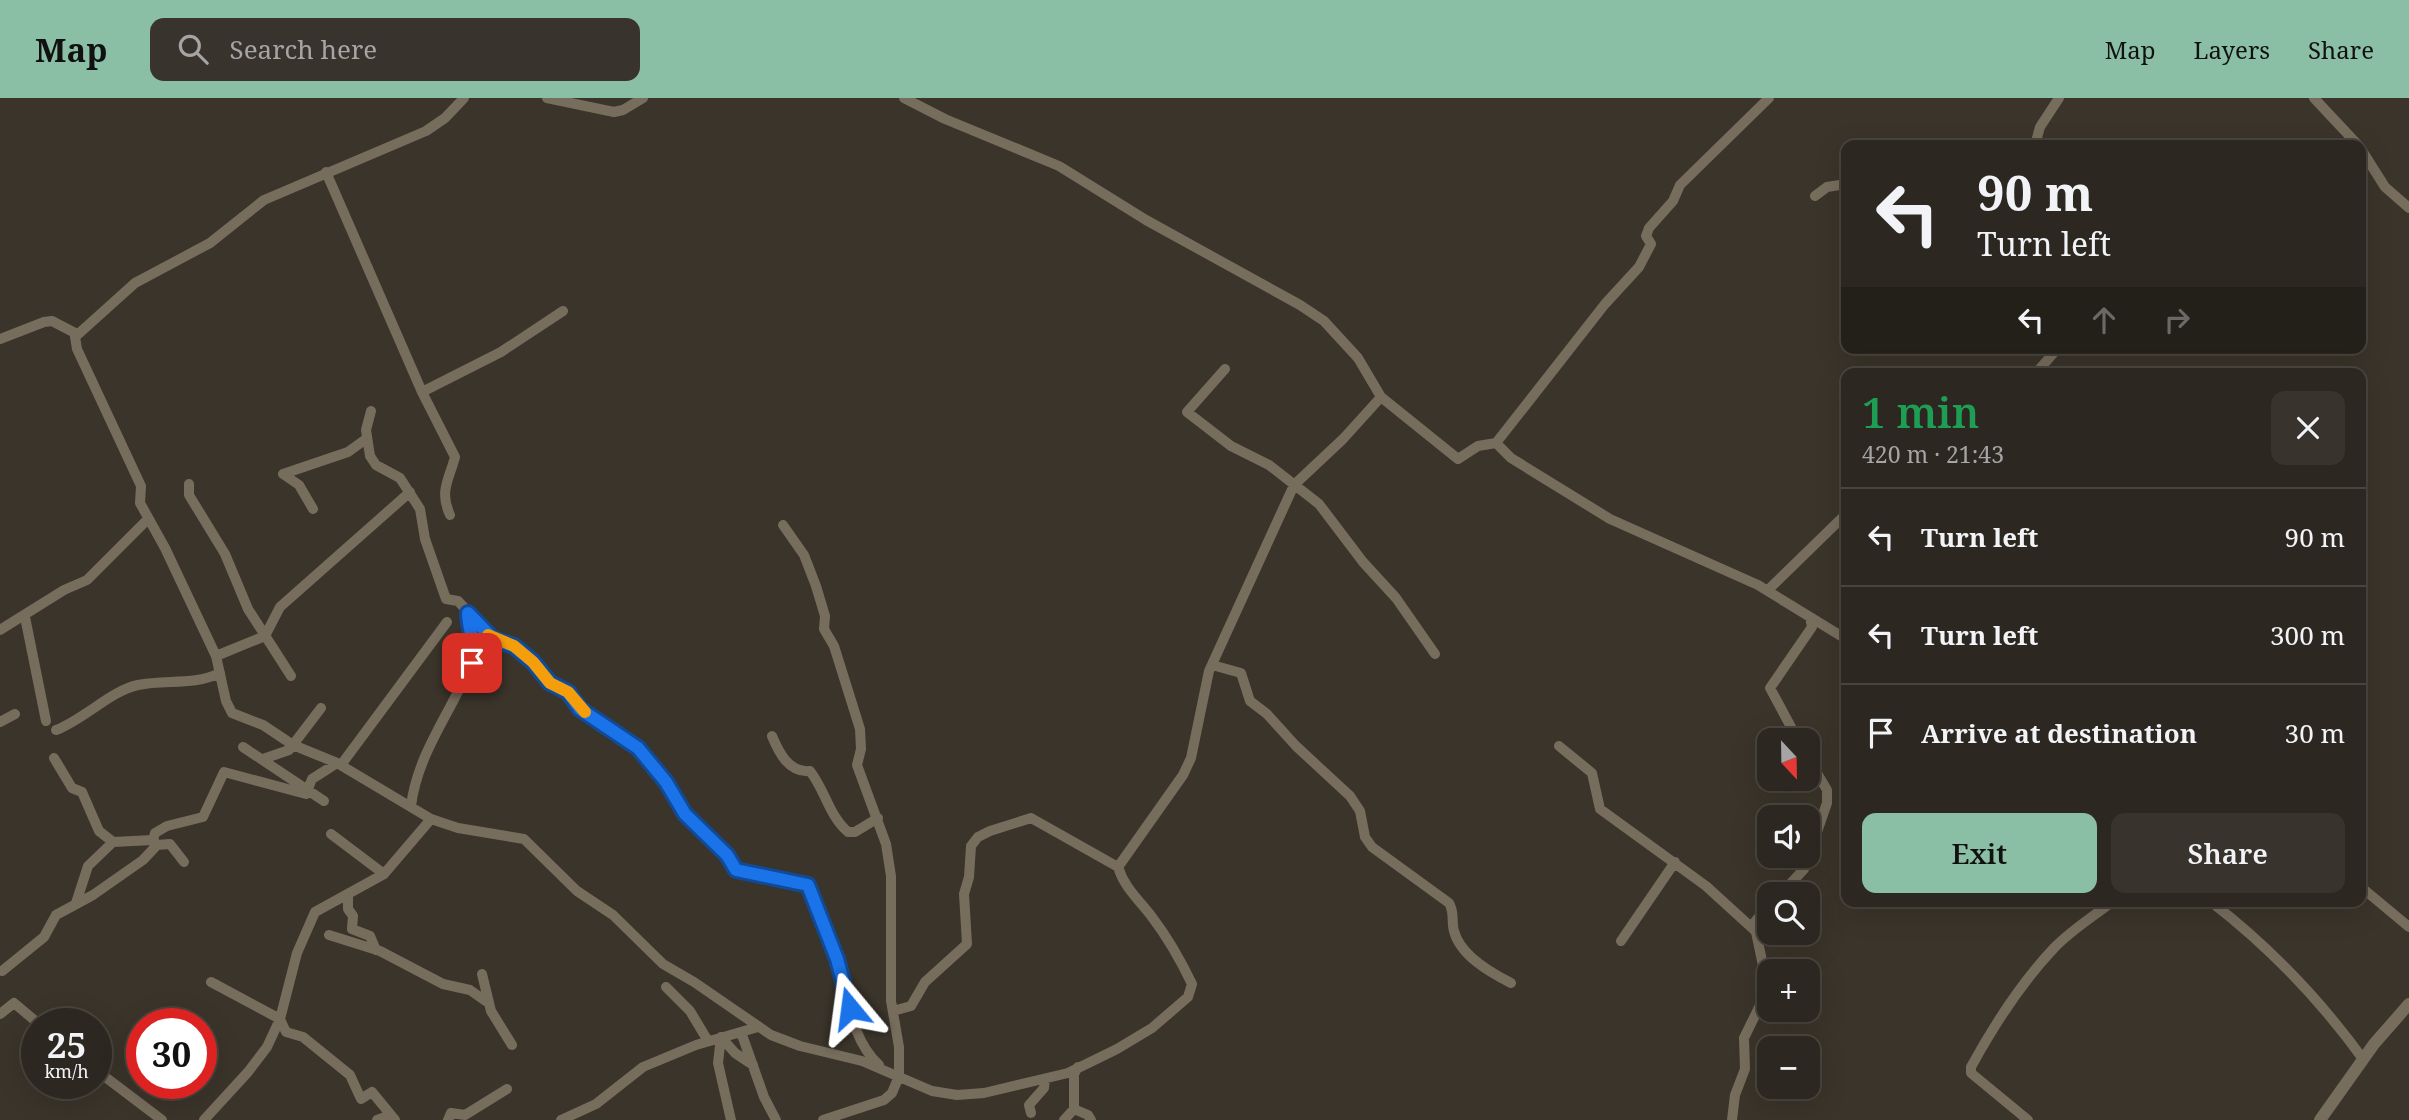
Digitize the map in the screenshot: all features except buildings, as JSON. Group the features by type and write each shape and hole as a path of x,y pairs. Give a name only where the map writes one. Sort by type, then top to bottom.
{"street":[{"path":"76,334 135,283 209,243 264,200 426,131 445,118 464,98"},
{"path":"547,98 614,112 623,110 643,98"},
{"path":"904,98 944,119 1059,166 1156,226 1300,305 1324,321 1358,359 1381,397 1458,459 1478,446 1496,443 1605,304 1639,267 1651,244 1646,236 1649,228 1665,213 1680,185 1769,98"},
{"path":"2036,140 2040,127 2059,98"},
{"path":"2314,98 2353,140"},
{"path":"2366,158 2385,187 2409,208"},
{"path":"326,172 422,392 455,457 443,488 443,500 450,515"},
{"path":"1815,196 1827,187 1841,185"},
{"path":"422,392 501,352 563,312"},
{"path":"0,339 52,321 76,334"},
{"path":"76,334 77,349 141,486 140,503 166,548 216,656 226,701 232,713 262,725 293,745 339,764 431,819 458,828 524,839 577,891 613,915 663,964 694,982 758,1027 785,1041 883,1068 932,1091 957,1095 997,1091 1068,1073 1152,1028 1188,997 1192,984 1154,919 1124,885 1118,867 1031,818 978,838 971,846 969,877 964,894 968,944 925,982 911,1006 892,1012"},
{"path":"1225,369 1187,412 1231,446 1269,465 1319,504 1363,562 1396,598 1436,654"},
{"path":"1118,867 1183,775 1192,758 1197,743 1203,690 1212,665 1294,485 1343,439 1381,397"},
{"path":"371,411 366,439 376,465 400,478 424,517 425,538 446,599 458,601 493,639 514,646 533,662 550,683 568,692 580,709 638,748 666,782 685,814 727,855 736,870 808,885 837,959 856,1029 867,1054 883,1068"},
{"path":"313,509 299,485 284,474 348,452 366,439"},
{"path":"1496,443 1511,458 1610,519 1768,590 1841,636"},
{"path":"189,484 189,495 195,508 225,554 248,609 291,676"},
{"path":"216,656 265,636 280,607 410,492"},
{"path":"0,630 25,617 49,599 87,580 148,519"},
{"path":"1768,590 1841,519"},
{"path":"783,525 804,555 816,586 825,616 824,629 834,646 860,729 861,749 857,765 886,844 891,876 889,934 892,1012 899,1047 899,1076 892,1093 884,1100 823,1120"},
{"path":"411,806 414,785 424,756 476,652 468,628 468,613"},
{"path":"25,617 46,722"},
{"path":"1792,728 1770,688 1773,679 1812,627 1810,617"},
{"path":"2,971 44,937 56,915 143,860 155,843 155,833 167,826 203,817 224,772 306,794 312,779 339,764 447,622"},
{"path":"1212,665 1241,673 1250,701 1267,714 1296,746 1350,796 1360,811 1365,837 1372,847 1449,903 1454,911 1452,928 1463,950 1511,983"},
{"path":"57,730 84,718 96,706 136,685 203,681 220,673"},
{"path":"262,759 289,750 321,708"},
{"path":"0,722 15,714"},
{"path":"772,736 782,756 791,765 798,771 810,771 827,804 848,832 855,832 878,818"},
{"path":"1559,746 1592,773 1600,809 1675,862 1757,933"},
{"path":"243,747 324,801"},
{"path":"54,758 72,788 82,792 99,831 113,842 170,844 184,862"},
{"path":"1792,882 1804,869 1827,803 1827,790 1820,778"},
{"path":"209,1119 267,1046 280,1019 297,953 315,912 384,874 431,819"},
{"path":"331,834 384,874"},
{"path":"76,903 88,866 113,842"},
{"path":"1621,941 1675,862"},
{"path":"2366,891 2409,927"},
{"path":"348,894 348,909 353,916 352,929 370,936 376,950"},
{"path":"2028,1120 1981,1084 1971,1073 1971,1067 2011,1001 2033,973 2055,947 2105,907"},
{"path":"2217,907 2256,940 2304,989 2363,1059"},
{"path":"329,935 376,950 431,975 443,984 470,990 487,1002"},
{"path":"1732,1120 1735,1095 1745,1069 1744,1038 1768,989 1761,945"},
{"path":"482,974 487,1002 512,1045"},
{"path":"211,982 280,1019 286,1032 303,1037 350,1075 361,1099 372,1092 377,1096 393,1119"},
{"path":"666,987 690,1011 708,1041"},
{"path":"0,1014 15,1003 21,1008"},
{"path":"2320,1120 2363,1059 2409,1004"},
{"path":"561,1120 596,1104 643,1067 708,1041 758,1027"},
{"path":"741,1032 776,1120"},
{"path":"721,1037 735,1053 753,1065"},
{"path":"721,1037 718,1063 731,1120"},
{"path":"1064,1120 1074,1109 1074,1074 1078,1066"},
{"path":"1031,1113 1029,1105 1044,1087 1045,1079"},
{"path":"112,1082 162,1120"},
{"path":"448,1120 451,1114 465,1115 507,1089"},
{"path":"1074,1109 1088,1115 1091,1120"},
{"path":"377,1120 393,1119"}],"slow traffic":[{"path":"488,635 514,646 533,662 550,683 568,692 585,712"}],"route":[{"path":"472,663 476,652 468,628 468,613 493,639 514,646 533,662 550,683 568,692 580,709 638,748 666,782 685,814 700,832 727,855 736,870 808,885 837,959 850,1008"}]}
